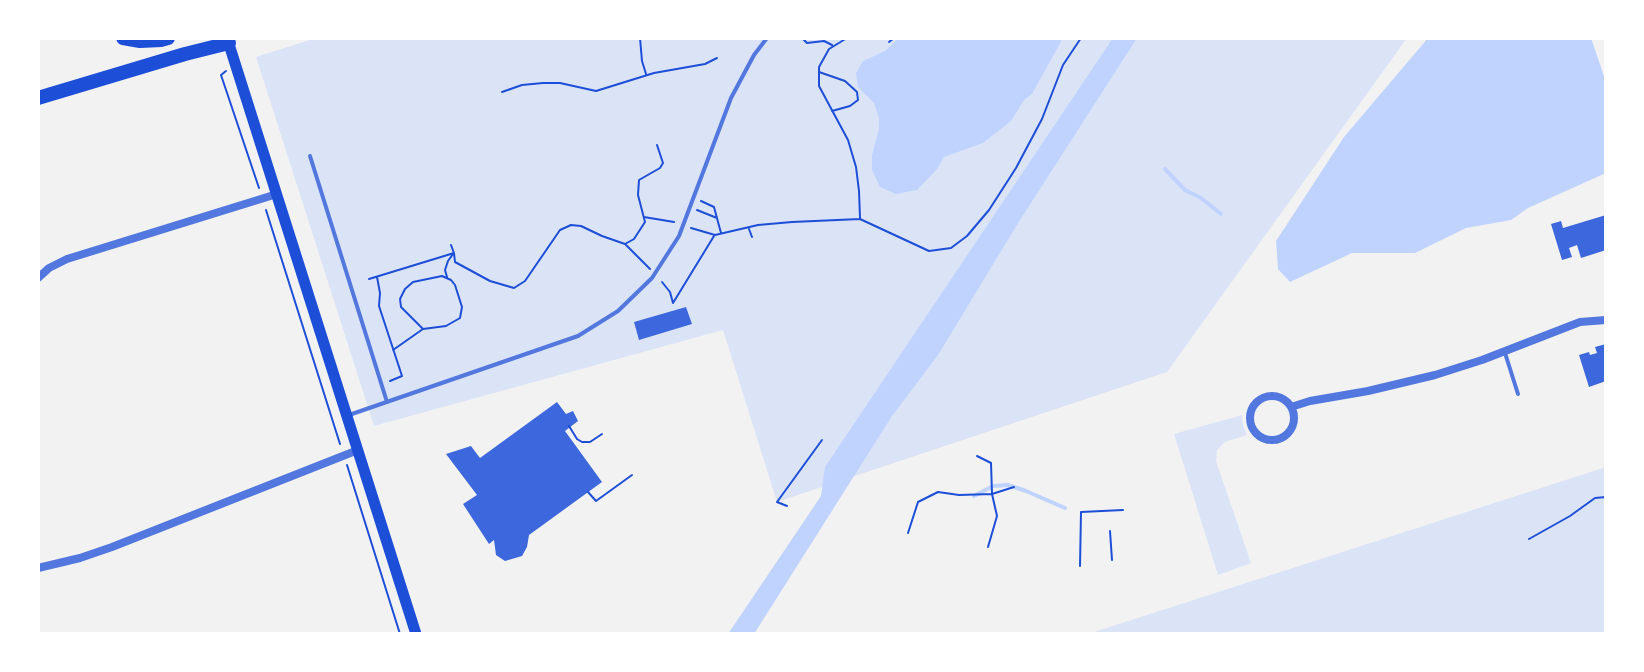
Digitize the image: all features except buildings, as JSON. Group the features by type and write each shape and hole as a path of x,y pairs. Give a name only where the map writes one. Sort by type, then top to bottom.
{"highway":[{"path":"123,38 140,41 165,39"},
{"path":"38,98 228,41"}],"main road":[{"path":"228,41 416,634"}],"street":[{"path":"38,278 67,259 277,194"},
{"path":"1291,407 1435,375 1580,322 1606,320"},
{"path":"1261,398 1283,398 1291,407 1294,424 1285,436 1271,441 1258,436 1253,430 1249,416 1261,398"},
{"path":"38,568 112,547 358,450"}],"lane":[{"path":"347,416 578,336 618,311 654,274 679,236 731,98 754,55 767,38"},
{"path":"310,156 387,402"},
{"path":"1505,351 1518,394"}],"path":[{"path":"640,38 647,76"},
{"path":"802,38 807,43 824,41 833,46"},
{"path":"847,38 829,49 819,67 819,86 848,140 856,167 860,219"},
{"path":"889,42 894,38"},
{"path":"644,217 664,219 715,235 792,222 860,219 929,251 951,248 967,236 989,210 1016,168 1042,119 1063,65 1081,38"},
{"path":"502,92 522,85 543,83 560,83 596,91 705,64 717,58"},
{"path":"223,72 221,75 257,181"},
{"path":"819,72 845,81 857,92 858,100 850,106 831,111"},
{"path":"625,244 634,239 645,222 638,195 639,180 663,163 657,145"},
{"path":"693,198 714,207 721,234"},
{"path":"690,207 718,218"},
{"path":"267,213 338,437"},
{"path":"451,245 455,262 490,281 514,288 525,281 560,230 571,225 581,226 625,244 670,292 676,310"},
{"path":"749,228 752,237"},
{"path":"673,303 715,235"},
{"path":"369,279 454,253"},
{"path":"445,270 454,253"},
{"path":"441,257 447,278"},
{"path":"393,350 423,329 446,326 460,318 462,307 455,285 447,278 442,276 413,282 400,299 401,307 423,329"},
{"path":"377,277 379,306 402,376 389,381"},
{"path":"569,426 582,442 590,442 602,434"},
{"path":"787,506 777,502 822,440"},
{"path":"977,456 991,463 992,494 997,516 988,547"},
{"path":"347,466 400,634"},
{"path":"588,492 596,501 632,475"},
{"path":"908,533 918,502 938,492 992,494 1014,487"},
{"path":"1529,539 1595,498 1606,497"},
{"path":"1080,566 1081,512 1123,510"},
{"path":"1110,531 1112,560"}],"shaded area":[{"path":"316,38 1407,38 1167,372 777,502 723,330 374,426 256,57"},
{"path":"1242,415 1247,435 1225,442 1217,450 1216,461 1251,563 1218,575 1174,434"},
{"path":"1606,467 1606,634 1088,634"}],"water":[{"path":"899,38 1063,38 1032,94 1024,100 1011,121 983,143 944,157 917,190 896,194 880,187 872,170 879,118 874,103 858,87 856,73 863,61 885,51"},
{"path":"1113,38 1137,38 938,355 892,416 754,634 728,634 821,496 825,467"},
{"path":"1428,38 1591,38 1606,82 1606,173 1528,208 1511,220 1466,228 1415,253 1352,253 1290,282 1278,269 1276,241 1344,137"}],"waterway":[{"path":"1165,169 1185,190 1221,214"},
{"path":"974,496 993,486 1008,485 1065,508"}]}
